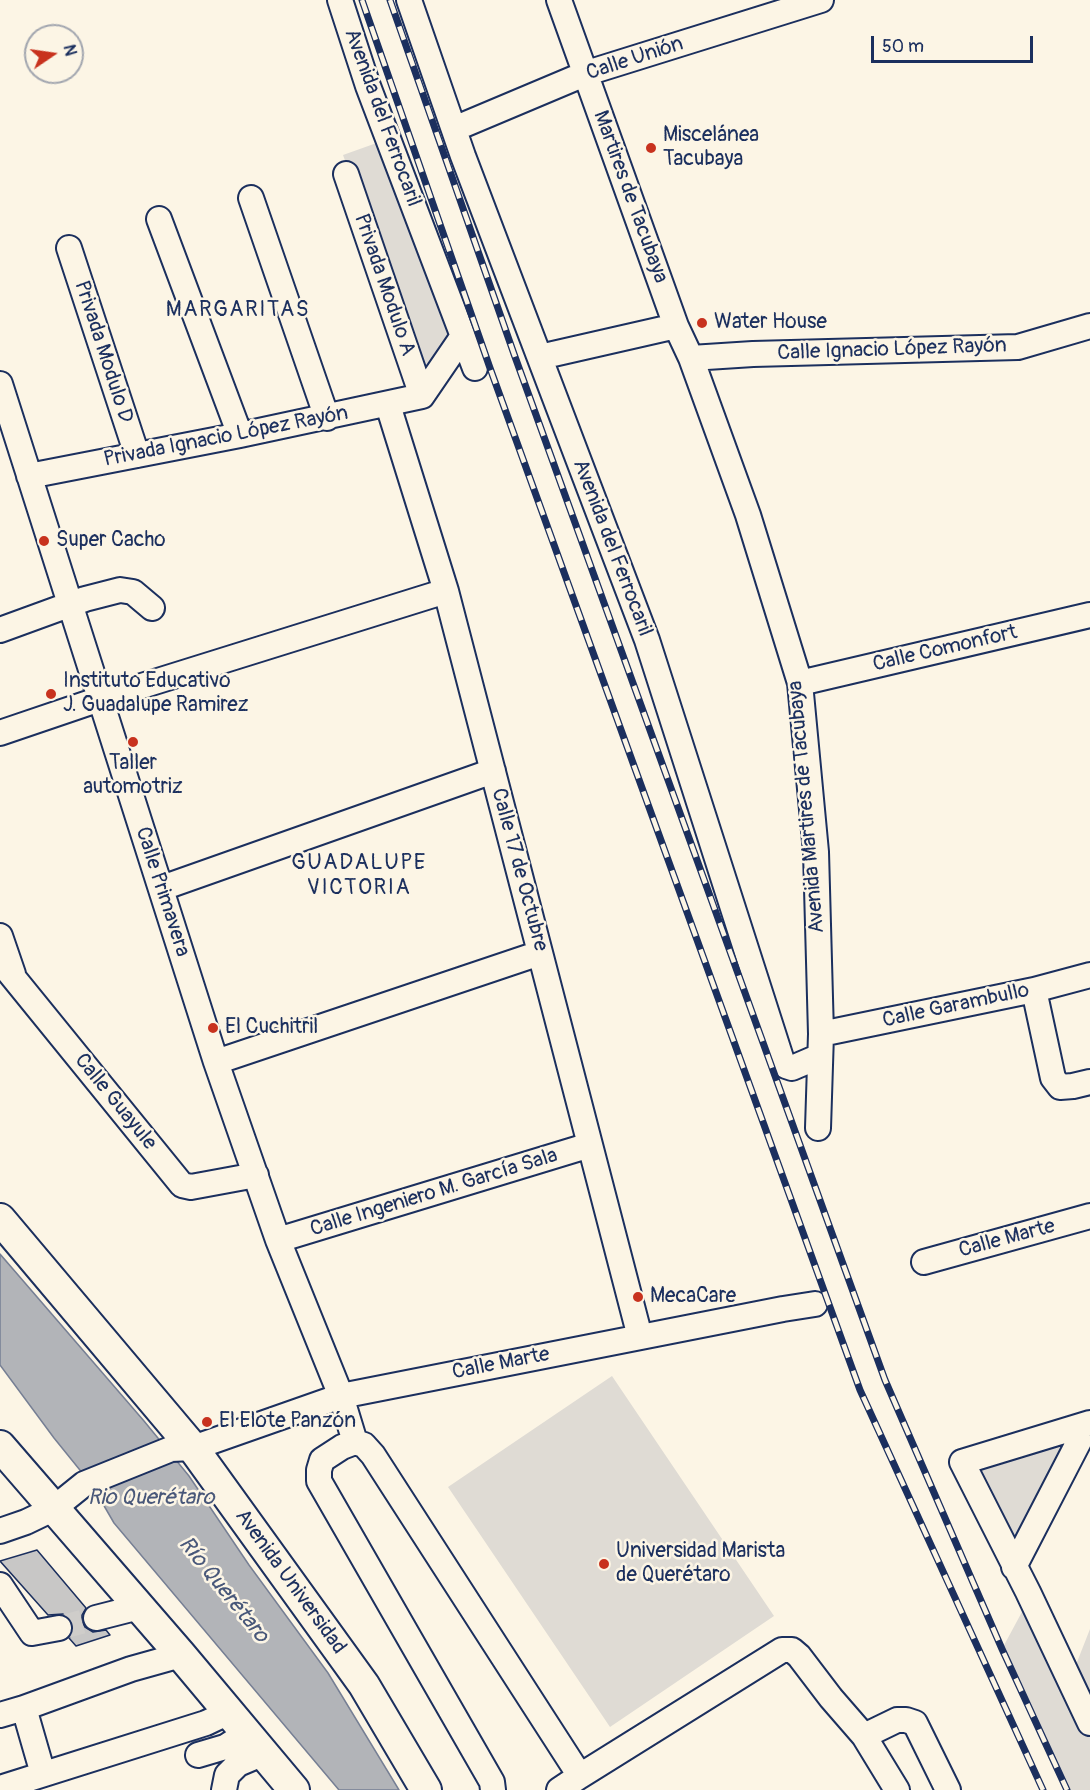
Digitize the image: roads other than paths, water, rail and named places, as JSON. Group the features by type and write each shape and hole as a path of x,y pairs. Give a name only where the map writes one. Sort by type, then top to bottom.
{"main road":[{"name":"Avenida Universidad","path":"0,1219 182,1449 364,1685 426,1790"},
{"path":"0,1446 181,1655 294,1790"}],"street":[{"name":"Avenida del Ferrocaril","path":"340,0 368,86 475,368"},
{"name":"Avenida del Ferrocaril","path":"409,0 454,129 647,640 782,1061 786,1066 792,1068 820,1045"},
{"name":"Martires de Tacubaya","path":"559,0 676,326"},
{"name":"Calle Unión","path":"454,129 587,74 821,0"},
{"name":"Privada Modulo A","path":"346,174 422,396"},
{"path":"251,198 327,418"},
{"path":"159,219 240,435"},
{"name":"Privada Modulo D","path":"69,249 137,455"},
{"path":"540,357 676,326"},
{"name":"Avenida Martires de Tacubaya","path":"676,326 691,358 748,515 800,682 816,852 820,1045 818,1128"},
{"name":"Calle Ignacio López Rayón","path":"691,358 753,354 1018,347 1090,327"},
{"path":"422,396 463,336"},
{"name":"Calle Primavera","path":"0,384 8,442 29,476 216,1062 278,1240 341,1396 355,1442"},
{"name":"Privada Ignacio López Rayón","path":"29,476 327,418 422,396"},
{"name":"Calle 17 de Octubre","path":"388,405 446,591 640,1337"},
{"path":"0,630 85,599 120,590 133,592 152,608"},
{"path":"0,733 100,699 446,591"},
{"name":"Calle Comonfort","path":"800,682 1090,615"},
{"path":"162,888 493,771"},
{"path":"0,936 7,969"},
{"path":"216,1062 540,953"},
{"name":"Calle Guayule","path":"7,969 182,1185 191,1187 256,1175"},
{"name":"Calle Garambullo","path":"820,1045 1090,975"},
{"path":"1034,990 1053,1078 1060,1086 1090,1082"},
{"name":"Calle Ingeniero M. García Sala","path":"278,1240 590,1145"},
{"name":"Calle Marte","path":"924,1262 1090,1216"},
{"name":"Calle Marte","path":"0,1531 53,1509 84,1484 341,1396 815,1304"},
{"path":"1089,1423 962,1462 1028,1592 1090,1723"},
{"path":"1014,1567 1089,1423"},
{"path":"493,1790 492,1782 319,1481 322,1460 342,1447 355,1442 364,1445 373,1455 580,1776"},
{"path":"0,1585 32,1633 59,1628"},
{"path":"96,1618 139,1607"},
{"path":"559,1790 782,1650 792,1650 799,1656 864,1736 897,1790"},
{"path":"0,1715 131,1669 181,1655"},
{"path":"24,1707 30,1781"},
{"path":"864,1736 897,1720 915,1723 948,1790"},
{"path":"0,1788 30,1781 206,1723 247,1733"},
{"path":"198,1755 225,1746 247,1733"},
{"path":"224,1790 227,1775 238,1764 247,1733"}],"water":[{"name":"Rio Querétaro","path":"0,1254 189,1476 249,1565 328,1673 399,1790 339,1790 114,1523 92,1485 0,1365"}],"tunnel":[{"path":"59,1628 96,1618"}],"railway":[{"path":"362,0 490,368 860,1390 1043,1790"},
{"path":"390,0 514,354 885,1380 1002,1649 1067,1790"}],"place":[{"name":"Miscelánea Tacubaya","path":"651,148"},
{"name":"Water House","path":"702,323"},
{"name":"Super Cacho","path":"44,541"},
{"name":"Instituto Educativo J. Guadalupe Ramirez","path":"51,694"},
{"name":"Taller automotriz","path":"133,742"},
{"name":"El Cuchitril","path":"213,1028"},
{"name":"MecaCare","path":"638,1297"},
{"name":"El Elote Panzón","path":"207,1422"},
{"name":"Universidad Marista de Querétaro","path":"604,1564"}],"district":[{"name":"MARGARITAS","path":"238,310"},
{"name":"GUADALUPE VICTORIA","path":"359,876"}],"water label":[{"name":"Río Querétaro","path":"223,1590"}]}
